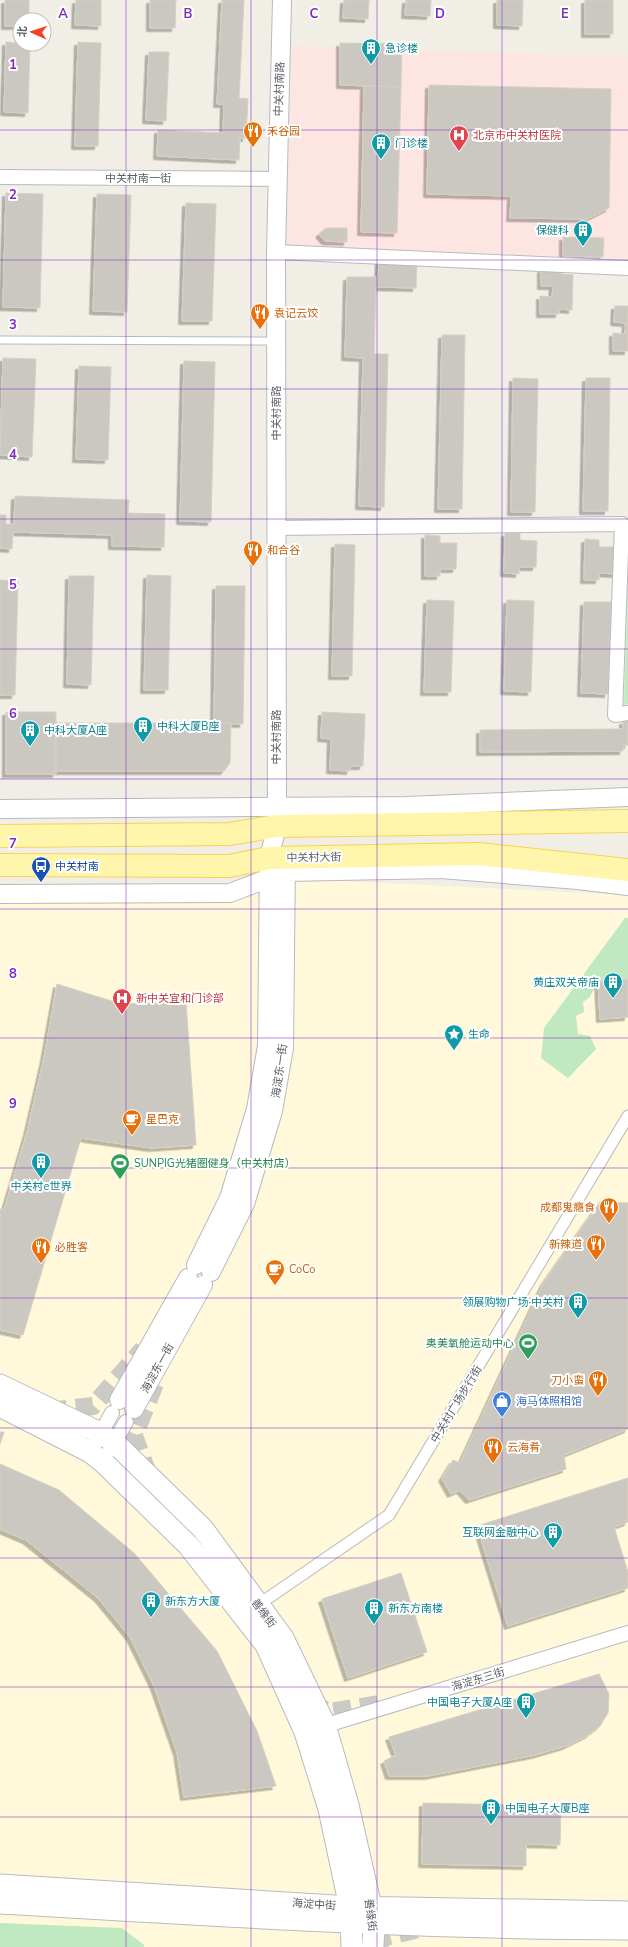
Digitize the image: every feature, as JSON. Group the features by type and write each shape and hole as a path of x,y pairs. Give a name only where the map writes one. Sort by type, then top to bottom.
{"main road":[{"path":"0,836 229,834 277,816 628,821"},
{"name":"中关村大街","path":"0,866 277,866 479,854 628,870"},
{"name":"善缘街","path":"0,1385 107,1438 203,1529 283,1638 325,1725 348,1805 373,1916 373,1947"},
{"name":"善缘街","path":"0,1406 97,1457 188,1545 266,1645 305,1732 330,1810 351,1915 352,1947"},
{"name":"海淀中街","path":"0,1885 351,1915"},
{"name":"海淀中街","path":"0,1903 373,1916 522,1929 628,1929"},
{"name":"海淀中街","path":"373,1916 628,1912"}],"street":[{"name":"中关村南路","path":"277,866 276,252 282,0"},
{"name":"中关村南一街","path":"0,177 277,179"},
{"path":"276,252 628,268"},
{"path":"276,528 622,524 615,715 628,713"},
{"path":"0,809 277,816 406,806 628,797"},
{"path":"0,894 230,893 277,866"},
{"name":"中关村大街","path":"277,866 482,871 628,886"},
{"name":"海淀东一街","path":"97,1457 199,1275 245,1204 273,1112 284,1048 277,866"},
{"name":"中关村广场步行街","path":"258,1605 389,1515 628,1116"},
{"name":"海淀东三街","path":"305,1732 628,1633"}],"lane":[{"path":"0,340 276,340"}],"shaded area":[{"name":"北京市中关村医院","path":"292,46 628,57 628,258 286,248"},
{"path":"286,878 628,895 628,1947 0,1947 0,897 230,893"}],"green space":[{"path":"628,587 628,704 624,705"},
{"path":"625,918 628,918 628,979 598,982 589,998 583,1002 584,1012 576,1016 578,1034 590,1036 596,1049 568,1078 541,1058 544,1028"},
{"path":"0,1923 122,1928 144,1945 144,1947 0,1947"}],"building":[{"path":"5,0 29,0 29,12 12,12 12,26 5,26"},
{"path":"76,0 101,0 101,26 75,25"},
{"path":"150,0 176,0 175,28 150,28"},
{"path":"222,0 244,0 239,98 248,99 246,138 240,138 239,160 157,156 158,130 223,133 224,104 217,104"},
{"path":"344,0 369,0 368,19 343,18"},
{"path":"406,0 431,0 430,16 405,15"},
{"path":"497,0 523,0 522,26 497,25"},
{"path":"585,0 613,0 613,34 585,34"},
{"path":"6,42 12,42 12,52 30,52 28,113 4,112"},
{"path":"78,42 101,43 98,146 75,146"},
{"name":"急诊楼","path":"340,43 402,44 401,87 340,85"},
{"path":"149,52 169,52 166,121 146,120"},
{"path":"429,85 611,89 609,208 587,219 510,218 511,196 427,194"},
{"name":"门诊楼","path":"364,86 401,87 397,233 361,232"},
{"path":"6,193 43,194 40,308 3,307"},
{"path":"97,194 131,195 127,312 93,311"},
{"path":"186,203 216,204 212,321 182,321"},
{"path":"326,228 347,228 347,242 325,241 319,234"},
{"name":"保健科","path":"563,237 604,238 603,257 563,256"},
{"path":"379,259 417,260 416,288 376,287 374,354 388,354 384,507 359,506 363,358 345,357 347,277 378,277"},
{"path":"541,269 562,269 561,274 573,275 572,310 559,309 559,314 540,314 540,296 552,297 553,286 541,286"},
{"path":"615,306 628,306 628,351 613,351 613,333 625,334 626,323 614,322"},
{"path":"442,335 465,335 462,509 438,509"},
{"path":"3,358 36,359 32,457 0,455"},
{"path":"184,361 215,362 211,522 180,521"},
{"path":"79,366 111,367 108,460 76,459"},
{"path":"513,378 538,379 535,512 511,512"},
{"path":"586,378 610,378 608,511 583,511"},
{"path":"15,496 129,500 128,513 165,514 164,547 112,546 112,535 13,532 12,549 0,548 0,515 6,515 6,524 14,524"},
{"path":"505,533 520,533 520,540 537,541 536,567 519,567 519,574 504,573"},
{"path":"425,535 440,536 440,543 457,543 456,569 440,569 440,576 425,576"},
{"path":"585,539 599,540 599,547 616,547 616,574 599,573 599,580 584,580"},
{"path":"335,544 355,545 352,676 332,676"},
{"path":"147,575 171,576 168,690 144,690"},
{"path":"69,576 94,576 91,685 67,684"},
{"path":"0,580 18,581 15,695 0,695"},
{"path":"216,586 245,586 243,724 214,723"},
{"path":"427,600 454,601 451,692 424,692"},
{"path":"507,600 534,601 531,692 504,691"},
{"path":"584,602 611,602 608,694 581,693"},
{"name":"中科大厦A座","path":"6,712 56,712 56,774 6,774"},
{"path":"322,712 365,714 363,766 350,766 350,771 330,770 331,739 321,738"},
{"path":"623,721 628,721 628,745 623,745 623,751 480,752 480,730 623,729"},
{"name":"中科大厦B座","path":"55,723 231,723 230,763 224,771 55,771"},
{"name":"黄庄双关帝庙","path":"628,979 628,1017 600,1019 598,982"},
{"name":"中关村e世界","path":"57,984 121,1004 186,1002 196,1145 152,1148 81,1138 23,1335 0,1330 0,1209 4,1210 27,1132 44,1058"},
{"name":"领展购物广场·中关村","path":"600,1202 628,1203 628,1429 564,1455 566,1469 469,1500 460,1490 451,1494 442,1478 453,1460 460,1463 544,1282"},
{"path":"0,1432 4,1432 0,1444"},
{"name":"新东方大厦","path":"0,1464 59,1490 134,1553 217,1651 257,1731 276,1786 184,1797 177,1752 154,1686 130,1637 98,1598 26,1540 0,1529"},
{"name":"互联网金融中心","path":"628,1478 628,1522 614,1527 628,1572 628,1588 508,1626 477,1526"},
{"name":"新东方南楼","path":"401,1573 427,1652 348,1678 322,1599"},
{"name":"中国电子大厦A座","path":"599,1674 609,1694 608,1713 600,1726 588,1735 566,1746 535,1755 428,1776 389,1776 384,1761 396,1755 389,1737"},
{"name":"中国电子大厦B座","path":"423,1803 561,1806 560,1845 526,1844 526,1866 422,1864"}],"tunnel":[{"path":"49,1411 93,1406 143,1349"},
{"path":"149,1476 134,1436 155,1384"},
{"path":"95,1449 122,1463 169,1513"},
{"path":"309,1702 329,1712 386,1703"},
{"path":"379,1947 382,1938 419,1929"}],"place":[{"name":"急诊楼","path":"371,65"},
{"name":"禾谷园","path":"253,148"},
{"name":"北京市中关村医院","path":"459,152"},
{"name":"门诊楼","path":"381,160"},
{"name":"保健科","path":"583,247"},
{"name":"袁记云饺","path":"260,330"},
{"name":"和合谷","path":"253,567"},
{"name":"中科大厦B座","path":"143,743"},
{"name":"中科大厦A座","path":"30,747"},
{"name":"中关村南","path":"41,883"},
{"name":"黄庄双关帝庙","path":"613,999"},
{"name":"新中关宜和门诊部","path":"122,1015"},
{"name":"生命","path":"454,1051"},
{"name":"星巴克","path":"132,1136"},
{"name":"中关村e世界","path":"41,1179"},
{"name":"SUNPIG光猪圈健身（中关村店）","path":"120,1180"},
{"name":"成都鬼瘾食","path":"609,1224"},
{"name":"新辣道","path":"596,1261"},
{"name":"必胜客","path":"41,1264"},
{"name":"CoCo","path":"275,1286"},
{"name":"领展购物广场·中关村","path":"578,1319"},
{"name":"奥美氧舱运动中心","path":"528,1360"},
{"name":"刀小蛮","path":"598,1397"},
{"name":"海马体照相馆","path":"502,1418"},
{"name":"云海肴","path":"493,1464"},
{"name":"互联网金融中心","path":"553,1549"},
{"name":"新东方大厦","path":"151,1618"},
{"name":"新东方南楼","path":"374,1625"},
{"name":"中国电子大厦A座","path":"526,1719"},
{"name":"中国电子大厦B座","path":"491,1825"}]}
